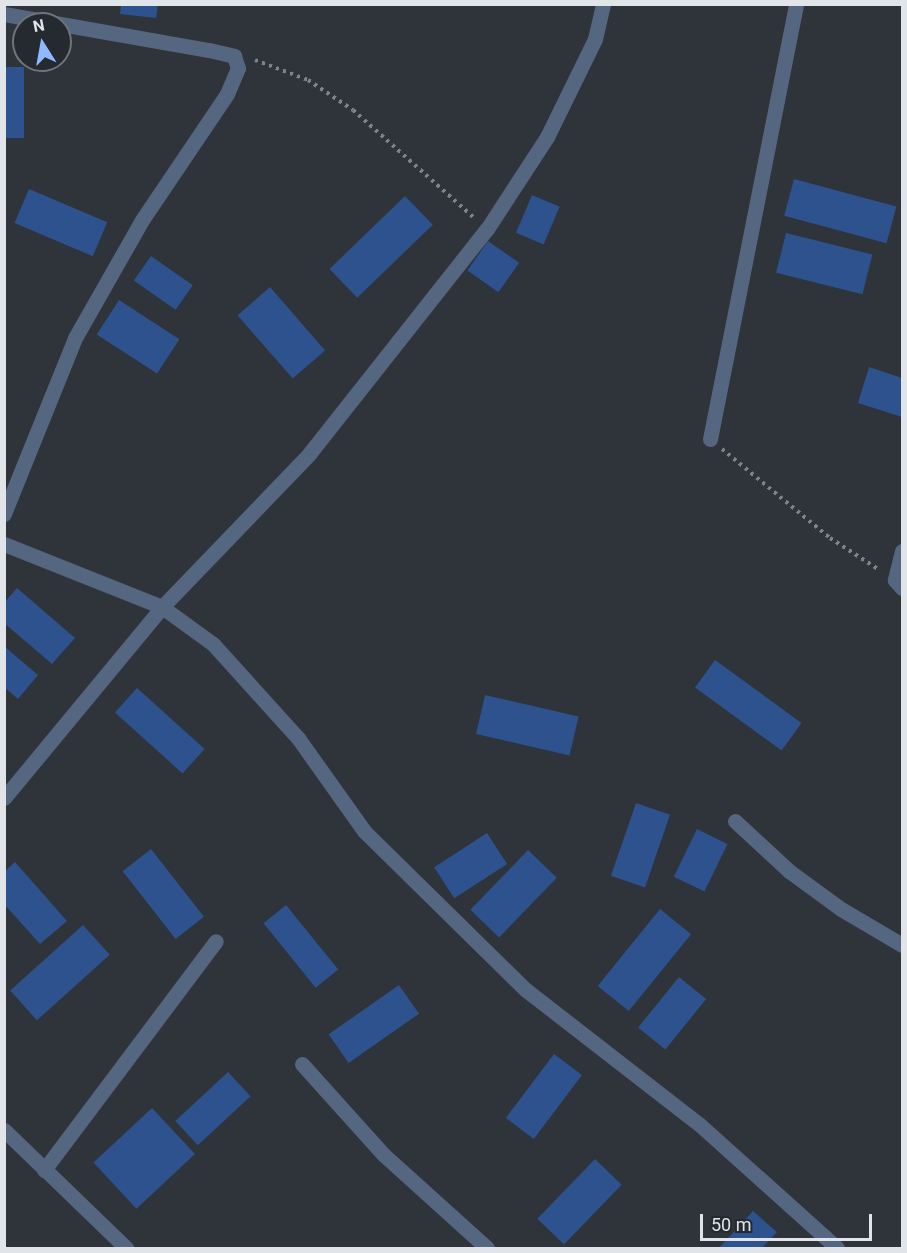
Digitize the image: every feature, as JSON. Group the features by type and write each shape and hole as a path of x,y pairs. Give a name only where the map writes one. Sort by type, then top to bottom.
{"street":[{"path":"4,798 162,607 309,454 487,229 547,137 595,39 603,4"},
{"path":"710,439 796,4"},
{"path":"4,14 234,56 238,68 227,94 142,220 75,338 4,514"},
{"path":"4,544 162,607 213,644 298,738 364,831 526,990 700,1125 837,1248"},
{"path":"899,584 903,552"},
{"path":"735,821 789,871 841,909 903,945"},
{"path":"44,1170 216,941"},
{"path":"302,1064 384,1155 487,1248"},
{"path":"4,1130 126,1248"}],"path":[{"path":"234,56 264,61 308,80 353,110 487,229"},
{"path":"710,439 830,538 899,584"}],"building":[{"path":"121,4 158,4 156,18 120,14"},
{"path":"4,67 12,67 12,72 24,72 24,138 4,138"},
{"path":"794,179 896,206 887,243 784,216"},
{"path":"29,189 107,222 93,256 15,223"},
{"path":"532,195 560,207 544,244 516,233"},
{"path":"405,196 433,225 357,298 329,269"},
{"path":"786,233 872,255 862,294 776,273"},
{"path":"488,241 519,263 498,292 467,270"},
{"path":"151,256 193,285 176,310 134,281"},
{"path":"270,287 325,350 293,379 238,315"},
{"path":"119,300 179,339 157,374 97,334"},
{"path":"869,367 902,378 902,417 858,403"},
{"path":"17,588 75,638 52,664 4,623 4,603"},
{"path":"4,646 38,675 18,699 4,687"},
{"path":"715,660 802,723 782,750 695,688"},
{"path":"137,688 205,749 183,773 115,713"},
{"path":"485,695 579,717 570,756 476,734"},
{"path":"636,803 670,815 645,888 611,876"},
{"path":"697,829 728,844 704,892 674,877"},
{"path":"487,833 507,864 454,898 434,867"},
{"path":"151,849 204,917 176,939 123,871"},
{"path":"528,850 557,878 499,937 470,910"},
{"path":"15,862 67,921 40,944 4,904 4,872"},
{"path":"286,905 338,970 316,988 263,923"},
{"path":"660,909 691,934 629,1011 598,986"},
{"path":"83,925 110,955 37,1020 10,991"},
{"path":"679,977 706,999 665,1050 638,1028"},
{"path":"399,985 419,1014 349,1063 329,1034"},
{"path":"554,1054 582,1075 534,1139 506,1118"},
{"path":"228,1072 251,1096 198,1145 175,1121"},
{"path":"152,1108 195,1154 136,1209 93,1163"},
{"path":"595,1159 622,1185 564,1244 537,1219"},
{"path":"753,1211 777,1232 762,1248 719,1248"}]}
